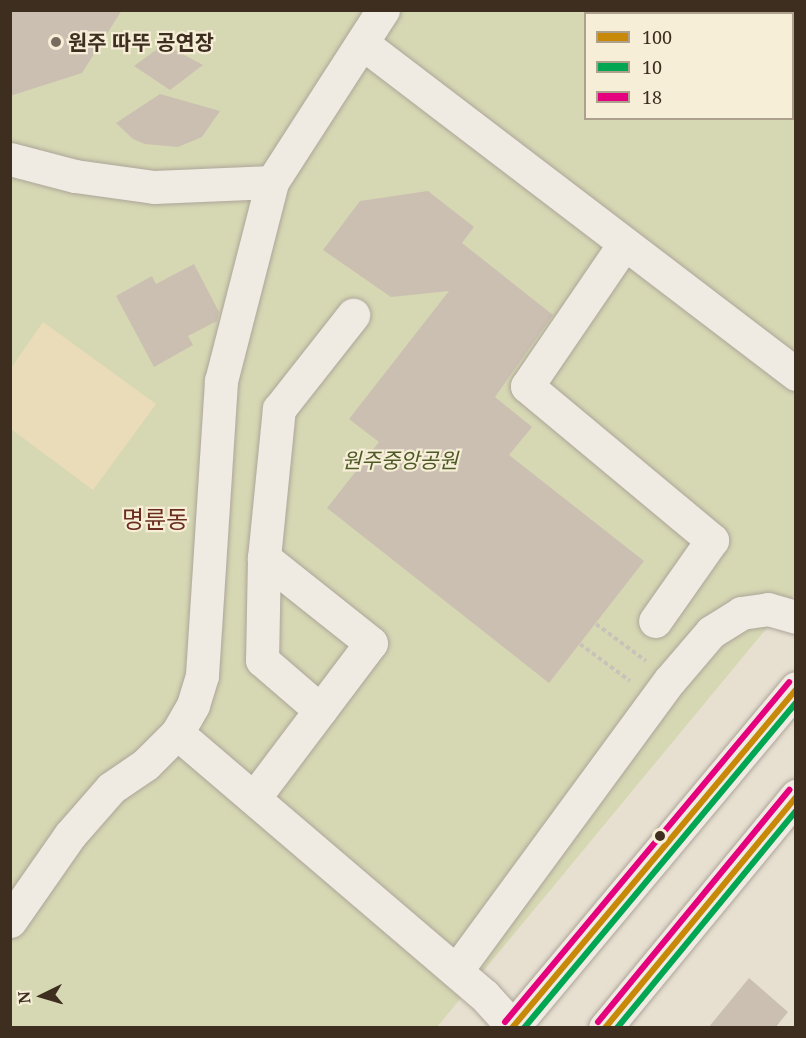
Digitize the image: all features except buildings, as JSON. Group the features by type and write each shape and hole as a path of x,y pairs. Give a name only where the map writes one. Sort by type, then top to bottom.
{"street":[{"path":"10,921 70,835 111,788 146,764 177,733 193,705 202,675 222,381 272,182 383,10"},
{"path":"362,43 795,374"},
{"path":"10,159 75,176 154,187 272,182"},
{"path":"624,244 527,386 712,540 655,621"},
{"path":"320,710 262,660 264,558 279,409 353,315"},
{"path":"254,798 371,643 264,558"},
{"path":"456,971 663,690 711,632 741,613 768,609 795,617"},
{"path":"177,733 456,971 512,1027 795,688"},
{"path":"605,1028 795,796"}],"path":[{"path":"596,624 663,690"},
{"path":"580,644 663,690"}],"green space":[{"name":"원주중앙공원","path":"11,11 795,11 795,594 437,1027 11,1027"}],"sand":[{"path":"43,322 156,404 93,490 11,429 11,368"}],"transit line":[{"name":"18","path":"505,1022 789,682"},
{"name":"100","path":"512,1028 796,689"},
{"name":"10","path":"524,1028 796,703"},
{"name":"18","path":"598,1022 789,790"},
{"name":"100","path":"605,1028 796,797"},
{"name":"10","path":"617,1028 796,811"}],"place":[{"name":"원주 따뚜 공연장","path":"56,42"}],"district":[{"name":"명륜동","path":"155,519"}]}
